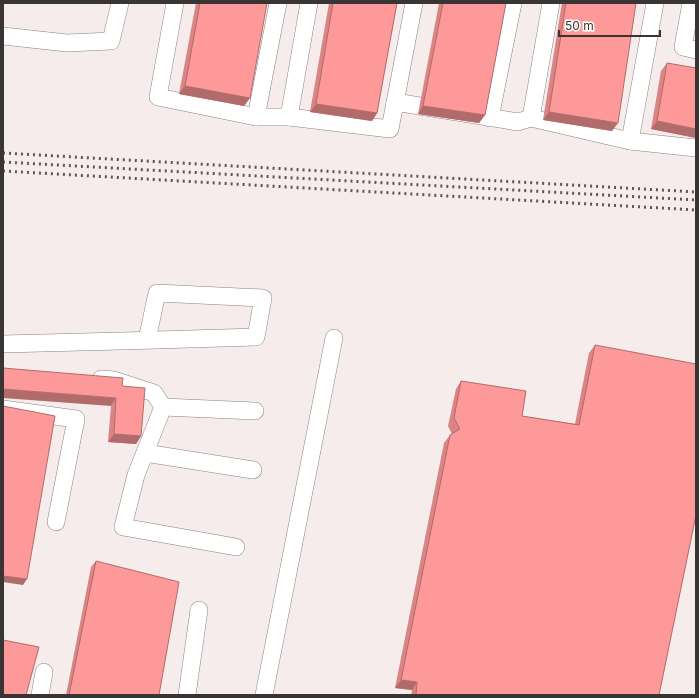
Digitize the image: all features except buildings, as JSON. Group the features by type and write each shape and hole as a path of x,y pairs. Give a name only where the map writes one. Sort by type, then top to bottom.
{"lane":[{"path":"3,36 67,44 112,41 120,3"},
{"path":"175,3 158,97 256,117 289,117 390,129 414,3"},
{"path":"256,117 278,3"},
{"path":"289,117 309,3"},
{"path":"490,118 513,3"},
{"path":"531,118 551,3"},
{"path":"630,141 655,3"},
{"path":"691,3 683,47 696,50"},
{"path":"395,102 518,122 531,118 630,141 696,148"},
{"path":"3,344 256,337 263,298 158,293 147,340"},
{"path":"264,695 292,560 304,488 334,338"},
{"path":"82,378 114,380 154,393 163,407"},
{"path":"163,407 255,411"},
{"path":"163,407 136,475 123,527 236,547"},
{"path":"3,409 76,419 56,522"},
{"path":"145,454 253,470"},
{"path":"187,695 199,610"},
{"path":"40,695 44,672"}],"railway":[{"path":"3,153 696,192"},
{"path":"3,162 696,200"},
{"path":"3,171 696,210"}]}
